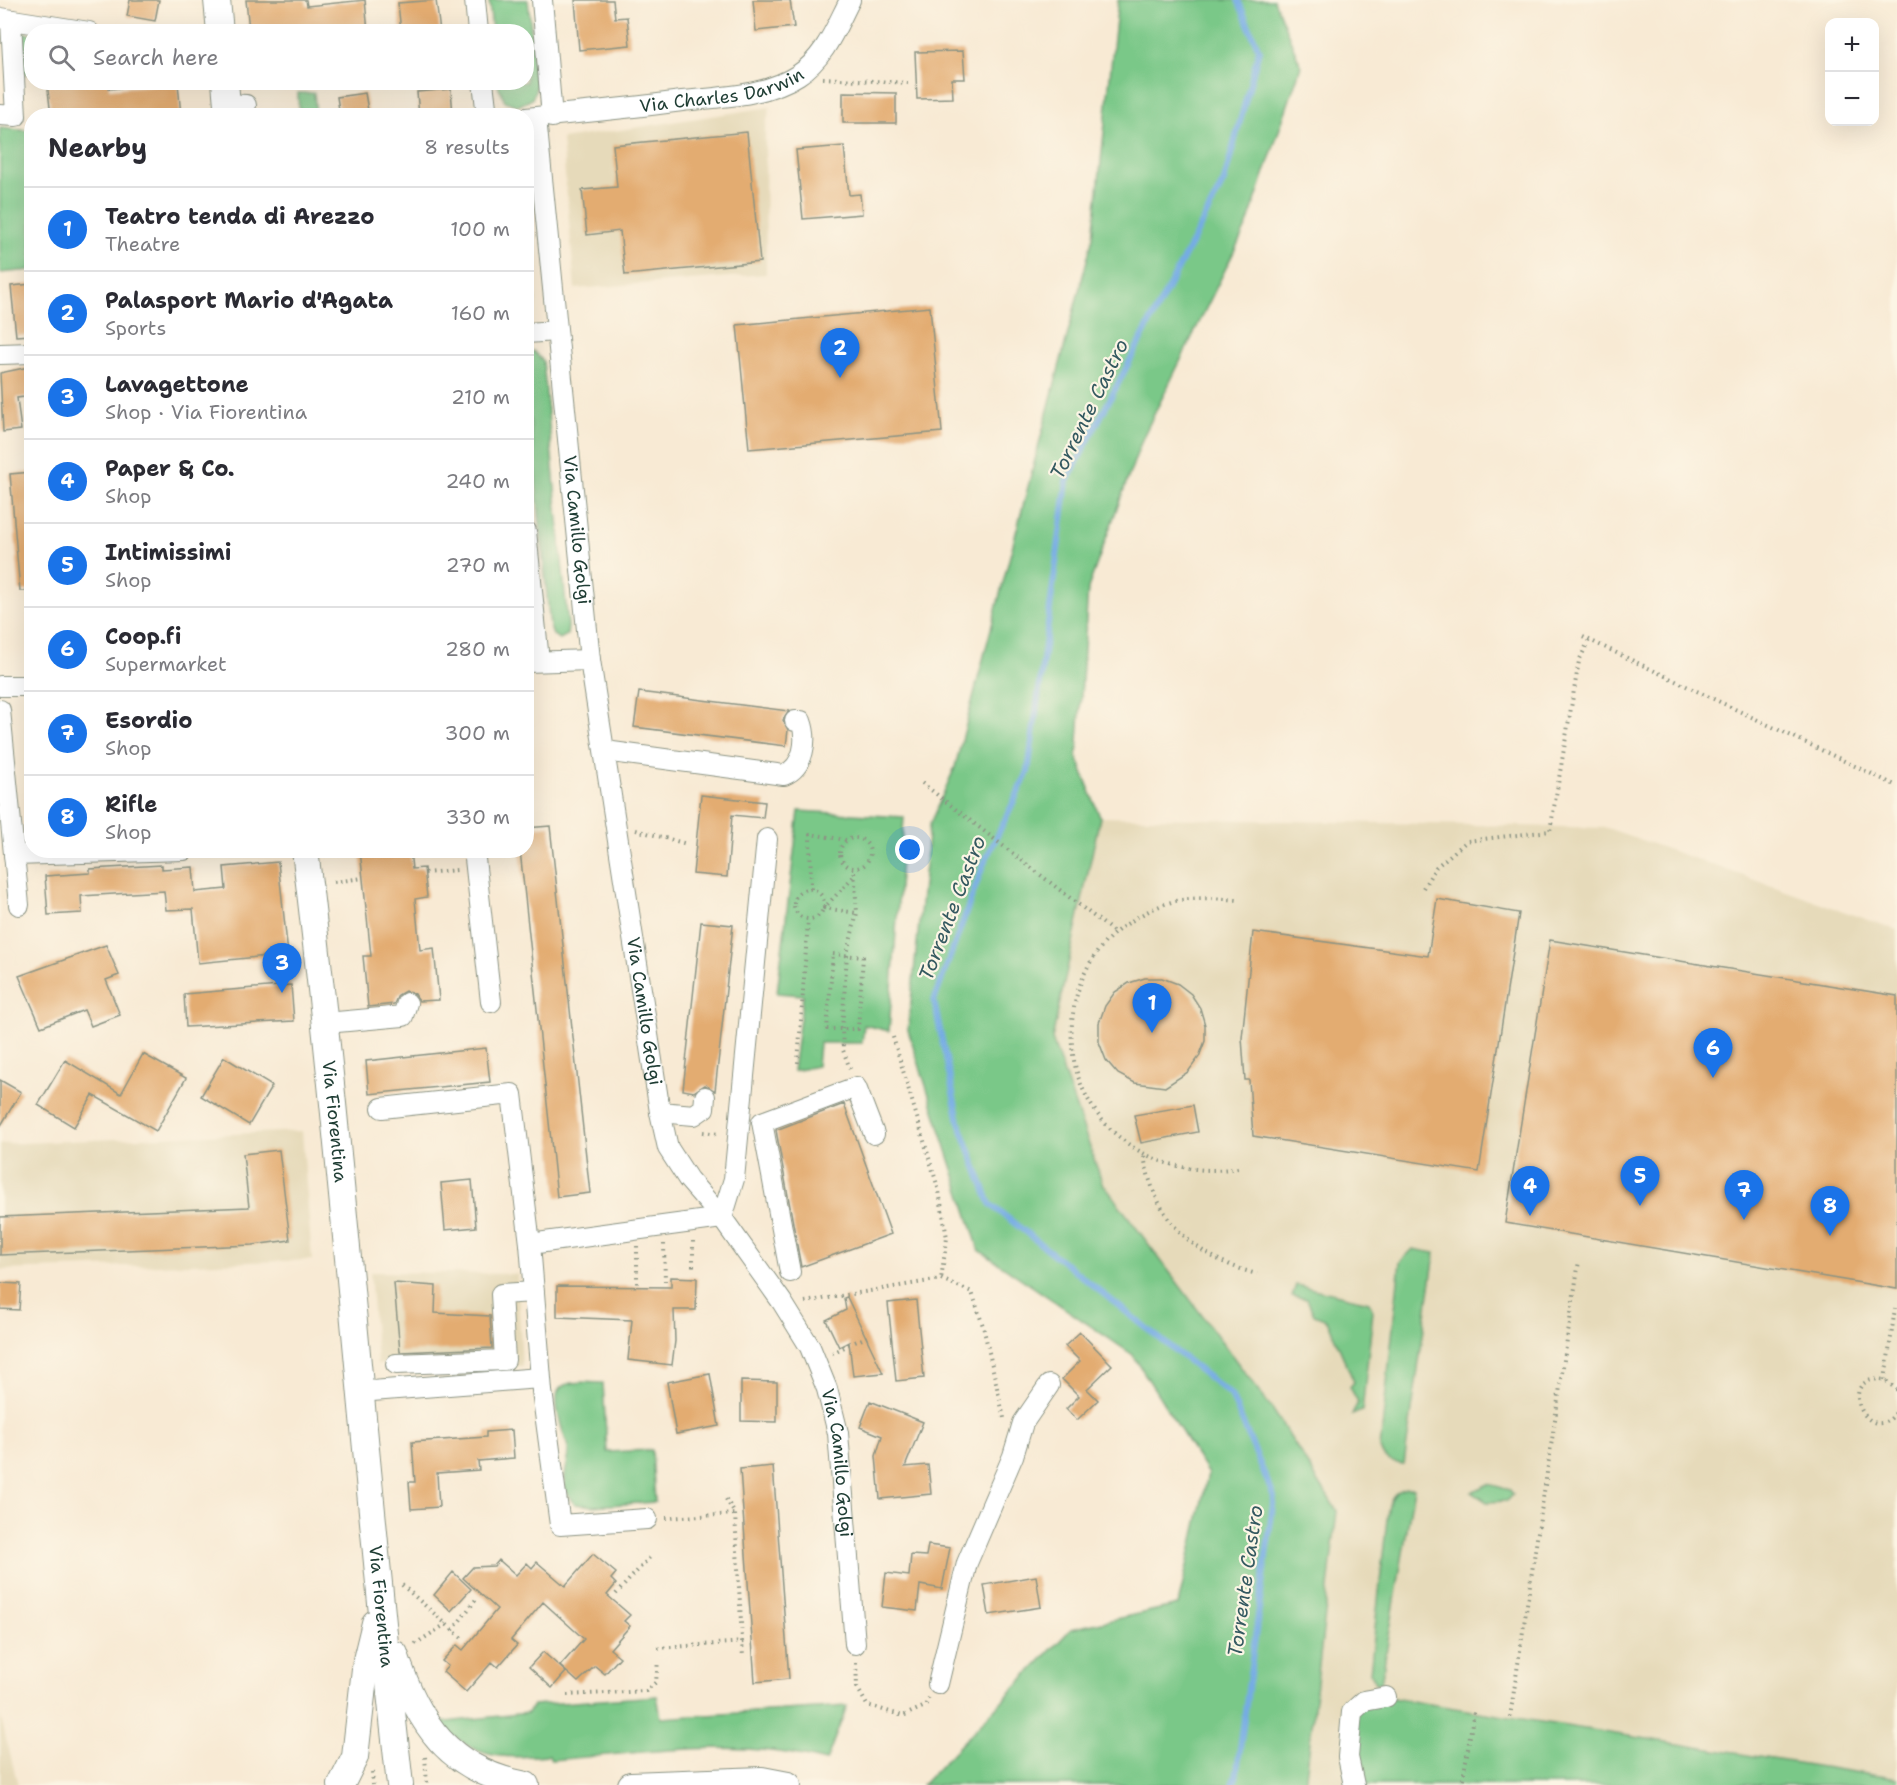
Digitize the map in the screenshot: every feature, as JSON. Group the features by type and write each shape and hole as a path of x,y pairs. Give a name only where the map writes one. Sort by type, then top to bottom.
{"main road":[{"path":"217,0 219,24"},
{"name":"Via Fiorentina","path":"306,858 326,1023 379,1608 400,1785"},
{"path":"341,1785 355,1757 366,1660 379,1608"},
{"path":"379,1608 403,1680 419,1714 436,1739 461,1761 511,1782 526,1785"},
{"path":"631,1785 762,1780 789,1785"}],"street":[{"path":"475,0 477,24"},
{"path":"538,118 542,0"},
{"name":"Via Charles Darwin","path":"538,118 742,94 780,84 798,75 815,61 831,38 850,0"},
{"path":"0,115 16,116 5,19 37,24"},
{"path":"484,90 486,108"},
{"name":"Via Camillo Golgi","path":"538,118 590,660 660,1112 668,1148 688,1179 722,1218 782,1302 810,1347 826,1389 838,1433 855,1644"},
{"path":"534,332 557,331"},
{"path":"0,354 24,353"},
{"path":"534,662 590,660"},
{"path":"0,686 24,686"},
{"path":"0,710 19,905"},
{"path":"605,751 784,775 795,770 801,761 804,729 801,721 795,721"},
{"path":"531,1244 722,1218 734,1179 767,839"},
{"path":"14,855 24,855"},
{"path":"475,859 491,1002"},
{"path":"326,1023 404,1016 407,1003"},
{"path":"790,1272 762,1122 856,1087 874,1134"},
{"path":"382,1108 512,1094 531,1244 540,1378 560,1525 647,1519"},
{"path":"660,1112 694,1115 704,1108 705,1097"},
{"path":"396,1364 505,1360 501,1294 534,1292"},
{"path":"485,1361 486,1382"},
{"path":"359,1392 540,1378"},
{"path":"938,1684 967,1563 1013,1456 1023,1423 1049,1385"},
{"path":"1354,1785 1348,1757 1352,1712 1364,1701 1386,1697"}],"path":[{"path":"816,77 831,80 908,83"},
{"path":"1583,637 1897,786"},
{"path":"1423,888 1436,867 1467,841 1550,831 1579,661 1589,640"},
{"path":"922,783 1114,932"},
{"path":"632,830 687,844"},
{"path":"811,889 810,834 846,840 856,837 868,843 871,856 865,866 854,869 843,863 839,851 846,840"},
{"path":"425,873 475,859"},
{"path":"843,1050 842,1029 847,954 857,913 854,869"},
{"path":"334,882 363,878"},
{"path":"824,908 822,896 811,889 800,892 794,902 798,915 808,920 819,917 824,908 853,878"},
{"path":"1238,900 1204,897 1173,902 1143,913 1114,932 1094,955 1080,985 1071,1019 1073,1056 1082,1089 1102,1122 1144,1156 1198,1170 1238,1168"},
{"path":"824,908 857,913"},
{"path":"798,1063 808,920"},
{"path":"832,954 847,954 863,957 858,1029 827,1029 832,954"},
{"path":"893,1037 939,1191 947,1238 942,1279"},
{"path":"1144,1156 1148,1178 1160,1206 1179,1233 1204,1252 1232,1268 1257,1274"},
{"path":"693,1240 693,1271"},
{"path":"664,1243 665,1281"},
{"path":"637,1246 637,1286"},
{"path":"1510,1717 1580,1261"},
{"path":"800,1302 942,1279 972,1292 983,1326 1013,1456"},
{"path":"1885,1380 1895,1308"},
{"path":"855,1342 867,1337"},
{"path":"829,1355 849,1345"},
{"path":"1897,1390 1885,1380 1871,1380 1860,1389 1857,1403 1859,1410 1869,1420 1876,1422 1890,1419 1897,1411"},
{"path":"726,1499 735,1514 744,1642 742,1658"},
{"path":"647,1519 735,1514"},
{"path":"616,1594 650,1557"},
{"path":"402,1585 464,1640"},
{"path":"453,1630 477,1599"},
{"path":"408,1646 419,1644 446,1624"},
{"path":"658,1648 744,1642"},
{"path":"855,1644 857,1687 867,1705 903,1716 925,1706 938,1684"},
{"path":"567,1695 646,1691 656,1682 658,1661"},
{"path":"1462,1785 1474,1710"},
{"path":"427,1749 427,1785"}],"shaded area":[{"path":"770,107 765,129 766,274 575,289 562,139"},
{"path":"1100,817 1607,828 1897,930 1897,1785 1305,1785 1337,1511 1273,1410 1102,1182 1052,1039"},
{"path":"302,1131 312,1260 0,1270 0,1144"},
{"path":"370,1272 517,1274 522,1366 377,1364"},
{"path":"0,1715 18,1785 0,1785"}],"green space":[{"path":"489,0 528,0 531,24 491,24"},
{"path":"1118,0 1274,0 1301,66 1247,225 1143,437 1088,588 1077,757 1100,817 1052,1039 1102,1182 1273,1410 1337,1511 1305,1785 922,1785 1071,1629 1178,1605 1208,1474 1133,1355 979,1250 908,1030 929,826 955,767 1093,237"},
{"path":"283,13 305,24 284,24"},
{"path":"18,32 24,33 23,74"},
{"path":"534,57 537,85 532,99 518,106 505,101 500,90 534,90"},
{"path":"298,93 314,93 315,108 299,108"},
{"path":"0,128 24,130 24,271 0,273"},
{"path":"534,352 543,361 567,635 560,639 553,635 550,627 534,463"},
{"path":"799,811 904,817 889,1031 864,1025 862,1043 819,1043 817,1066 793,1071 803,995 777,993"},
{"path":"1413,1249 1435,1253 1404,1464 1388,1460 1383,1456 1380,1448 1400,1262"},
{"path":"1296,1285 1369,1302 1373,1311 1362,1411 1352,1415 1358,1402 1350,1387 1354,1382 1327,1320 1314,1315 1307,1299 1292,1296"},
{"path":"603,1383 607,1452 652,1450 655,1502 593,1506 575,1504 565,1488 568,1450 559,1417 557,1395 559,1390 567,1384"},
{"path":"1488,1484 1510,1490 1513,1495 1507,1501 1487,1502 1472,1492"},
{"path":"1406,1488 1414,1488 1381,1683 1375,1683 1370,1673 1388,1510 1393,1496"},
{"path":"657,1696 661,1718 847,1706 826,1761 792,1754 723,1748 654,1751 551,1760 549,1755 501,1756 488,1754 464,1744 437,1723 528,1713 533,1705"},
{"path":"1386,1697 1897,1779 1897,1785 1354,1785 1352,1712"}],"building":[{"path":"130,0 159,0 155,21 127,16"},
{"path":"246,0 306,0 307,6 365,0 367,24 248,24"},
{"path":"436,0 439,24 400,24 398,3"},
{"path":"575,0 613,0 615,18 627,17 630,45 579,50"},
{"path":"753,0 790,0 794,27 756,31"},
{"path":"963,51 965,79 952,79 953,98 917,99 915,52"},
{"path":"48,90 179,90 180,108 50,108"},
{"path":"451,90 452,108 418,108 417,92"},
{"path":"843,92 896,93 896,123 843,123"},
{"path":"365,93 368,108 339,108 337,97"},
{"path":"747,132 760,262 625,275 620,231 587,235 582,190 617,187 613,145"},
{"path":"844,146 849,195 860,194 862,214 803,219 796,150"},
{"path":"24,285 24,336 16,336 11,286"},
{"path":"930,307 942,432 749,449 737,325"},
{"path":"24,368 24,397 17,398 21,430 3,432 0,373"},
{"path":"24,473 24,591 20,591 10,474"},
{"path":"639,692 789,711 783,720 788,730 786,746 634,727"},
{"path":"701,795 765,802 763,818 732,815 727,877 693,874"},
{"path":"550,826 590,1193 557,1197 521,858 534,858 534,827"},
{"path":"361,858 411,858 412,869 424,868 427,897 415,899 420,950 434,948 439,1000 419,1001 415,994 405,991 398,995 394,1004 368,1007 363,956 371,956"},
{"path":"278,862 288,954 198,963 193,909 166,910 164,891 81,896 82,913 48,915 45,876 90,873 90,869 162,865 162,869 193,867 195,892 226,889 224,867"},
{"path":"1437,899 1519,913 1479,1172 1253,1136 1249,1080 1245,1080 1242,1038 1253,932 1428,956"},
{"path":"701,922 733,925 715,1091 705,1085 694,1092 683,1090"},
{"path":"1550,940 1897,996 1897,1289 1505,1223"},
{"path":"106,945 119,975 106,980 120,1015 91,1026 84,1010 41,1027 19,976"},
{"path":"1145,978 1162,978 1178,984 1191,994 1200,1008 1205,1025 1205,1041 1199,1057 1188,1072 1165,1087 1135,1083 1118,1074 1106,1060 1099,1042 1099,1023 1105,1006 1115,992 1129,983"},
{"path":"291,985 294,1021 186,1027 184,994"},
{"path":"486,1048 490,1082 369,1094 366,1061"},
{"path":"143,1054 186,1078 156,1131 93,1095 74,1127 38,1105 65,1060 121,1094"},
{"path":"224,1057 272,1086 249,1125 201,1096"},
{"path":"0,1080 21,1092 0,1127"},
{"path":"844,1104 891,1234 801,1267 776,1130"},
{"path":"1193,1105 1198,1132 1141,1143 1134,1115"},
{"path":"279,1150 290,1240 253,1245 0,1255 0,1217 249,1207 243,1154"},
{"path":"472,1180 476,1227 445,1230 441,1183"},
{"path":"671,1277 697,1278 696,1310 674,1310 675,1341 672,1365 628,1360 632,1320 557,1317 557,1286 671,1287"},
{"path":"0,1283 21,1284 19,1310 0,1309"},
{"path":"394,1283 436,1286 435,1313 490,1316 492,1348 400,1352"},
{"path":"847,1297 883,1373 853,1376 849,1342 839,1347 826,1320 846,1310 844,1298"},
{"path":"916,1300 924,1378 896,1381 888,1303"},
{"path":"1080,1332 1112,1365 1087,1389 1098,1400 1077,1420 1066,1409 1079,1396 1062,1379 1080,1361 1065,1346"},
{"path":"710,1374 719,1426 676,1434 667,1382"},
{"path":"741,1381 777,1382 777,1422 741,1421"},
{"path":"870,1401 923,1422 905,1467 928,1465 931,1494 880,1499 876,1456 882,1436 860,1427"},
{"path":"512,1430 514,1458 478,1461 479,1470 437,1473 439,1507 411,1509 409,1482 415,1482 412,1442 486,1437 486,1432"},
{"path":"773,1466 789,1679 755,1682 740,1469"},
{"path":"928,1545 950,1548 942,1589 920,1585 917,1611 882,1607 886,1573 909,1576 911,1555 926,1556"},
{"path":"593,1554 616,1573 611,1579 616,1584 607,1595 630,1615 624,1621 630,1626 610,1649 620,1657 605,1674 595,1666 578,1682 560,1666 584,1639 543,1602 511,1640 517,1645 498,1667 492,1662 466,1692 443,1672 448,1666 442,1661 457,1645 463,1650 497,1609 463,1578 473,1567 494,1566 499,1560 516,1575 527,1563 532,1568 537,1562 565,1586"},
{"path":"453,1572 471,1589 451,1611 434,1595"},
{"path":"1036,1576 1041,1607 989,1615 984,1585"},
{"path":"543,1652 566,1672 552,1688 529,1667"}],"waterway":[{"name":"Torrente Castro","path":"1232,1785 1236,1778 1274,1497 1231,1395 990,1204 959,1122 934,1001 984,863 1028,772 1067,481 1224,181 1259,50 1238,0"}],"place":[{"name":"Palasport Mario d'Agata","path":"840,378"},
{"name":"Lavagettone","path":"282,993"},
{"name":"Teatro tenda di Arezzo","path":"1152,1033"},
{"name":"Coop.fi","path":"1713,1078"},
{"name":"Intimissimi","path":"1640,1206"},
{"name":"Paper & Co.","path":"1530,1216"},
{"name":"Esordio","path":"1744,1220"},
{"name":"Rifle","path":"1830,1236"}]}
